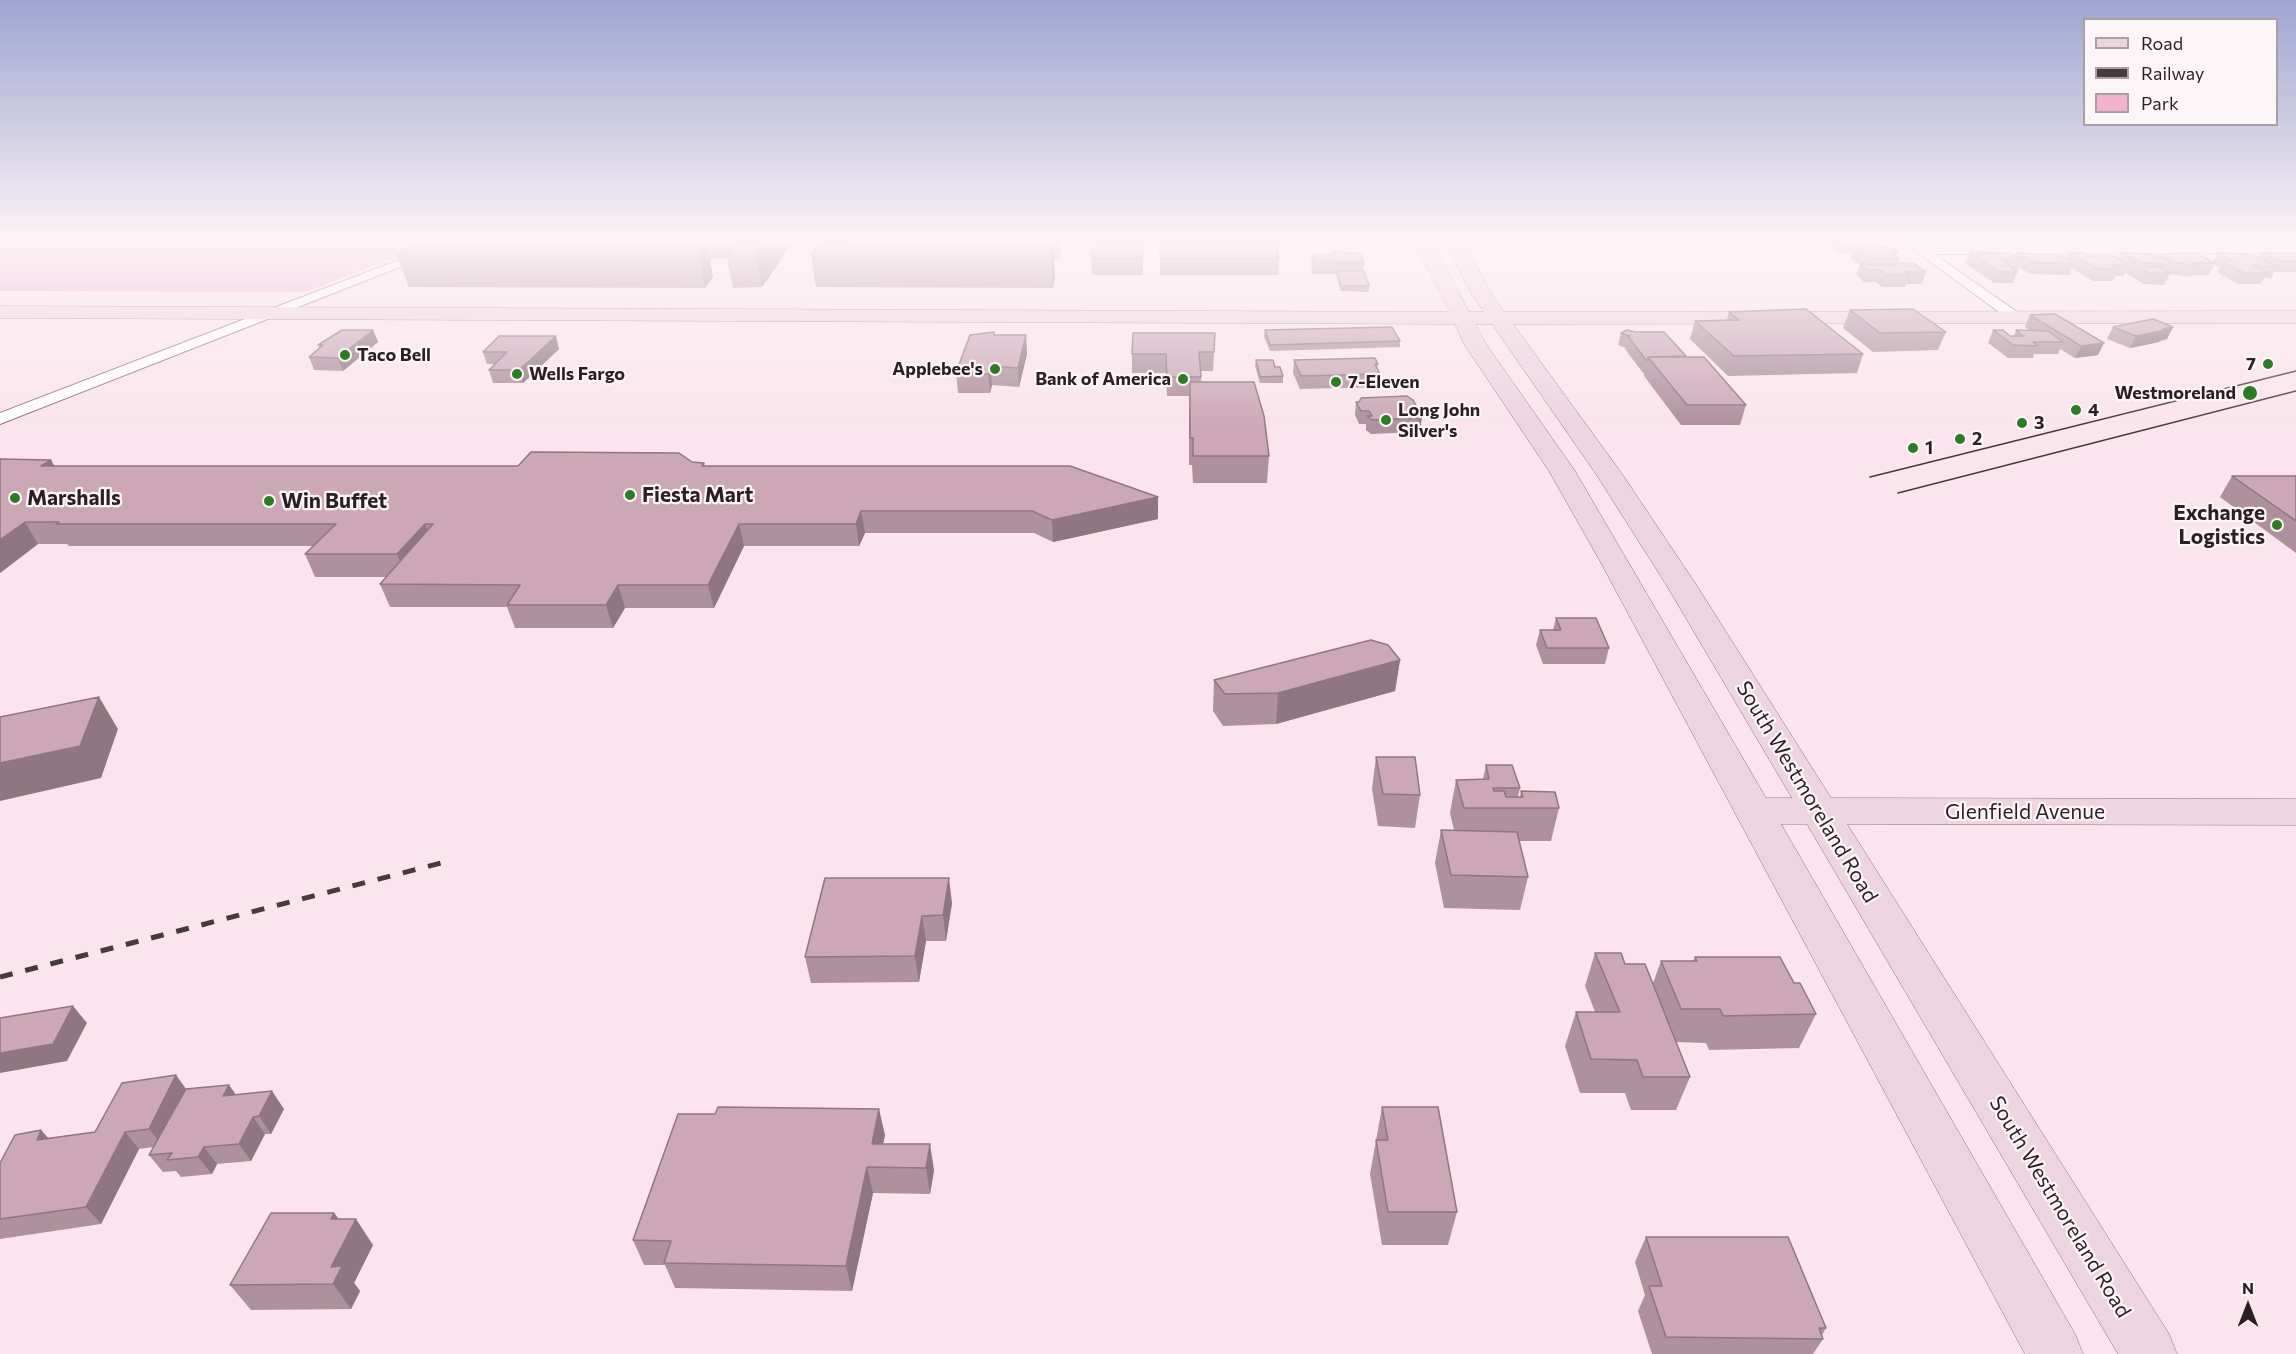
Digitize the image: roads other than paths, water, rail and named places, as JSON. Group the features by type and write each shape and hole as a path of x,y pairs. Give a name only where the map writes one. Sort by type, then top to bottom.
{"main road":[{"path":"317,301 647,307 1493,310 2015,317 2296,317"},
{"path":"1454,301 1475,344 1562,471 1615,561 2055,1354"},
{"name":"South Westmoreland Road","path":"1488,301 1609,474 1682,586 2149,1354"},
{"path":"1493,310 1996,303 2296,304"},
{"path":"2225,304 2269,317"},
{"path":"0,312 277,312 647,307"},
{"path":"1562,471 1609,474"},
{"name":"Glenfield Avenue","path":"1754,811 2296,812"}],"street":[{"path":"0,419 306,301"},
{"path":"1993,301 2015,317"}],"tram line":[{"path":"1870,477 2296,371"},
{"path":"1898,493 2296,391"}],"railway":[{"path":"0,977 445,862"}],"place":[{"name":"Taco Bell","path":"345,355"},
{"name":"7","path":"2268,364"},
{"name":"Applebee's","path":"995,369"},
{"name":"Wells Fargo","path":"517,374"},
{"name":"Bank of America","path":"1183,379"},
{"name":"7-Eleven","path":"1336,382"},
{"name":"Westmoreland","path":"2250,393"},
{"name":"4","path":"2076,410"},
{"name":"Long John Silver's","path":"1386,420"},
{"name":"3","path":"2022,423"},
{"name":"2","path":"1960,439"},
{"name":"1","path":"1913,448"},
{"name":"Fiesta Mart","path":"630,495"},
{"name":"Marshalls","path":"15,498"},
{"name":"Win Buffet","path":"269,501"},
{"name":"Exchange Logistics","path":"2277,525"}]}
